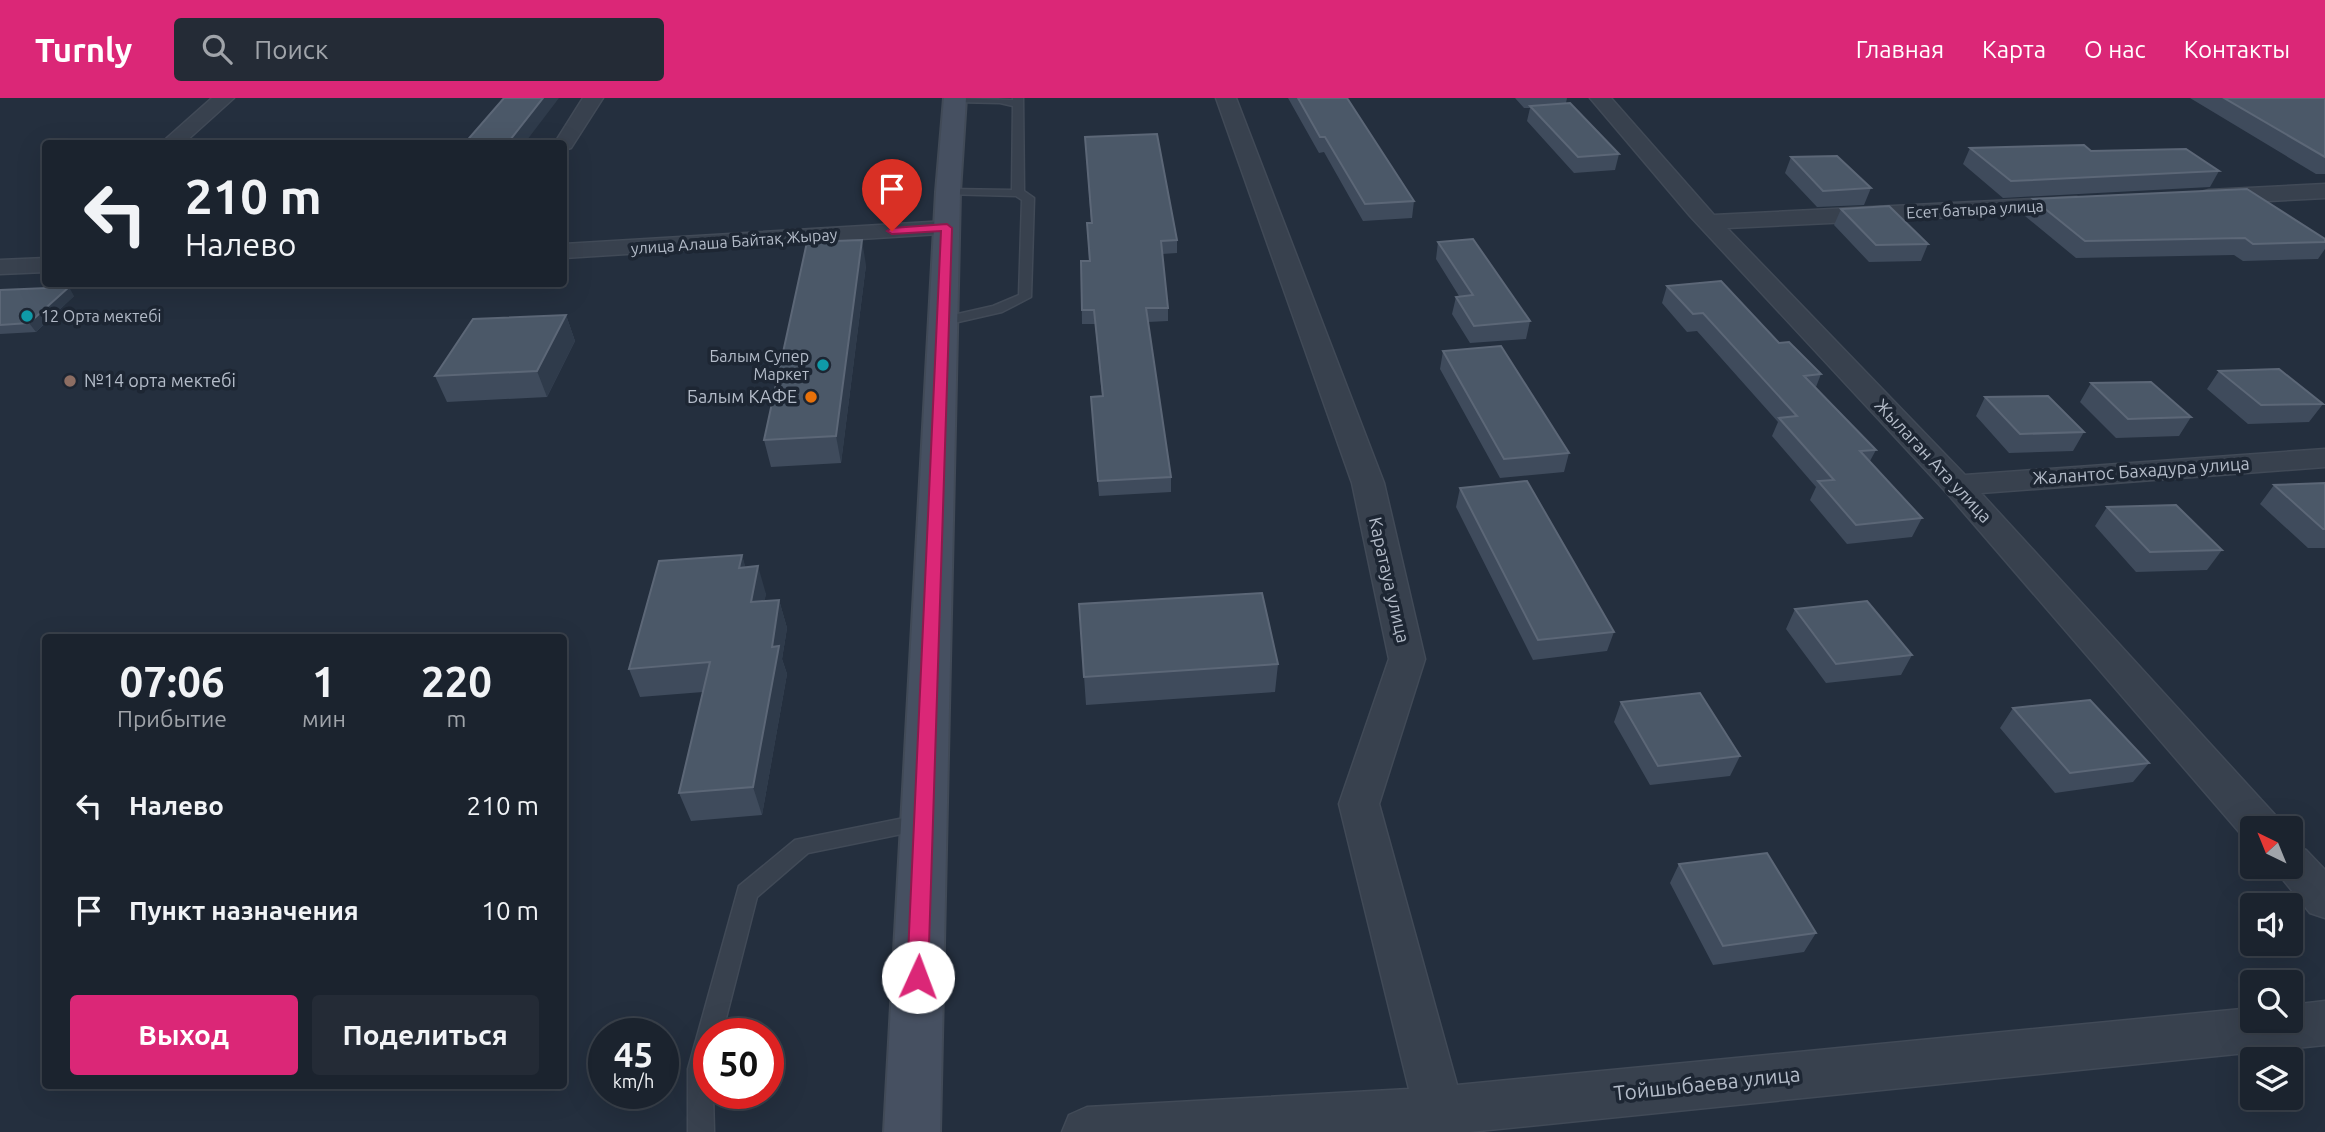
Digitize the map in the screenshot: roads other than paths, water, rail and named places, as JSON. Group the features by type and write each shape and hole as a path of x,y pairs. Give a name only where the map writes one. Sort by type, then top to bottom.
{"main road":[{"path":"912,1132 945,321 947,210 956,98"}],"street":[{"path":"175,140 223,98"},
{"path":"567,140 593,98"},
{"name":"Каратауа улица","path":"1226,98 1368,483 1407,659 1359,804 1439,1111"},
{"name":"Жылаган Ата улица","path":"1600,98 1709,222 1957,485 2250,816"},
{"path":"2188,198 2325,191"},
{"name":"Есет батыра улица","path":"1709,222 2092,203"},
{"name":"улица Алаша Байтақ Жырау","path":"567,251 947,210"},
{"path":"0,267 39,260"},
{"name":"Жалантос Бахадура улица","path":"1957,485 2325,458"},
{"path":"2303,875 2325,900"},
{"name":"Тойшыбаева улица","path":"1087,1132 1439,1111 2325,1023"}],"lane":[{"path":"956,98 1018,101 1018,192"},
{"path":"945,321 997,309 1025,297 1028,198 1018,192 947,210"},
{"path":"714,1018 747,892 802,846 924,822"},
{"path":"701,1109 701,1132"}],"place":[{"name":"12 Орта мектебі","path":"27,316"},
{"name":"Балым Супер Маркет","path":"823,365"},
{"name":"№14 орта мектебі","path":"70,381"},
{"name":"Балым КАФЕ","path":"811,397"}]}
